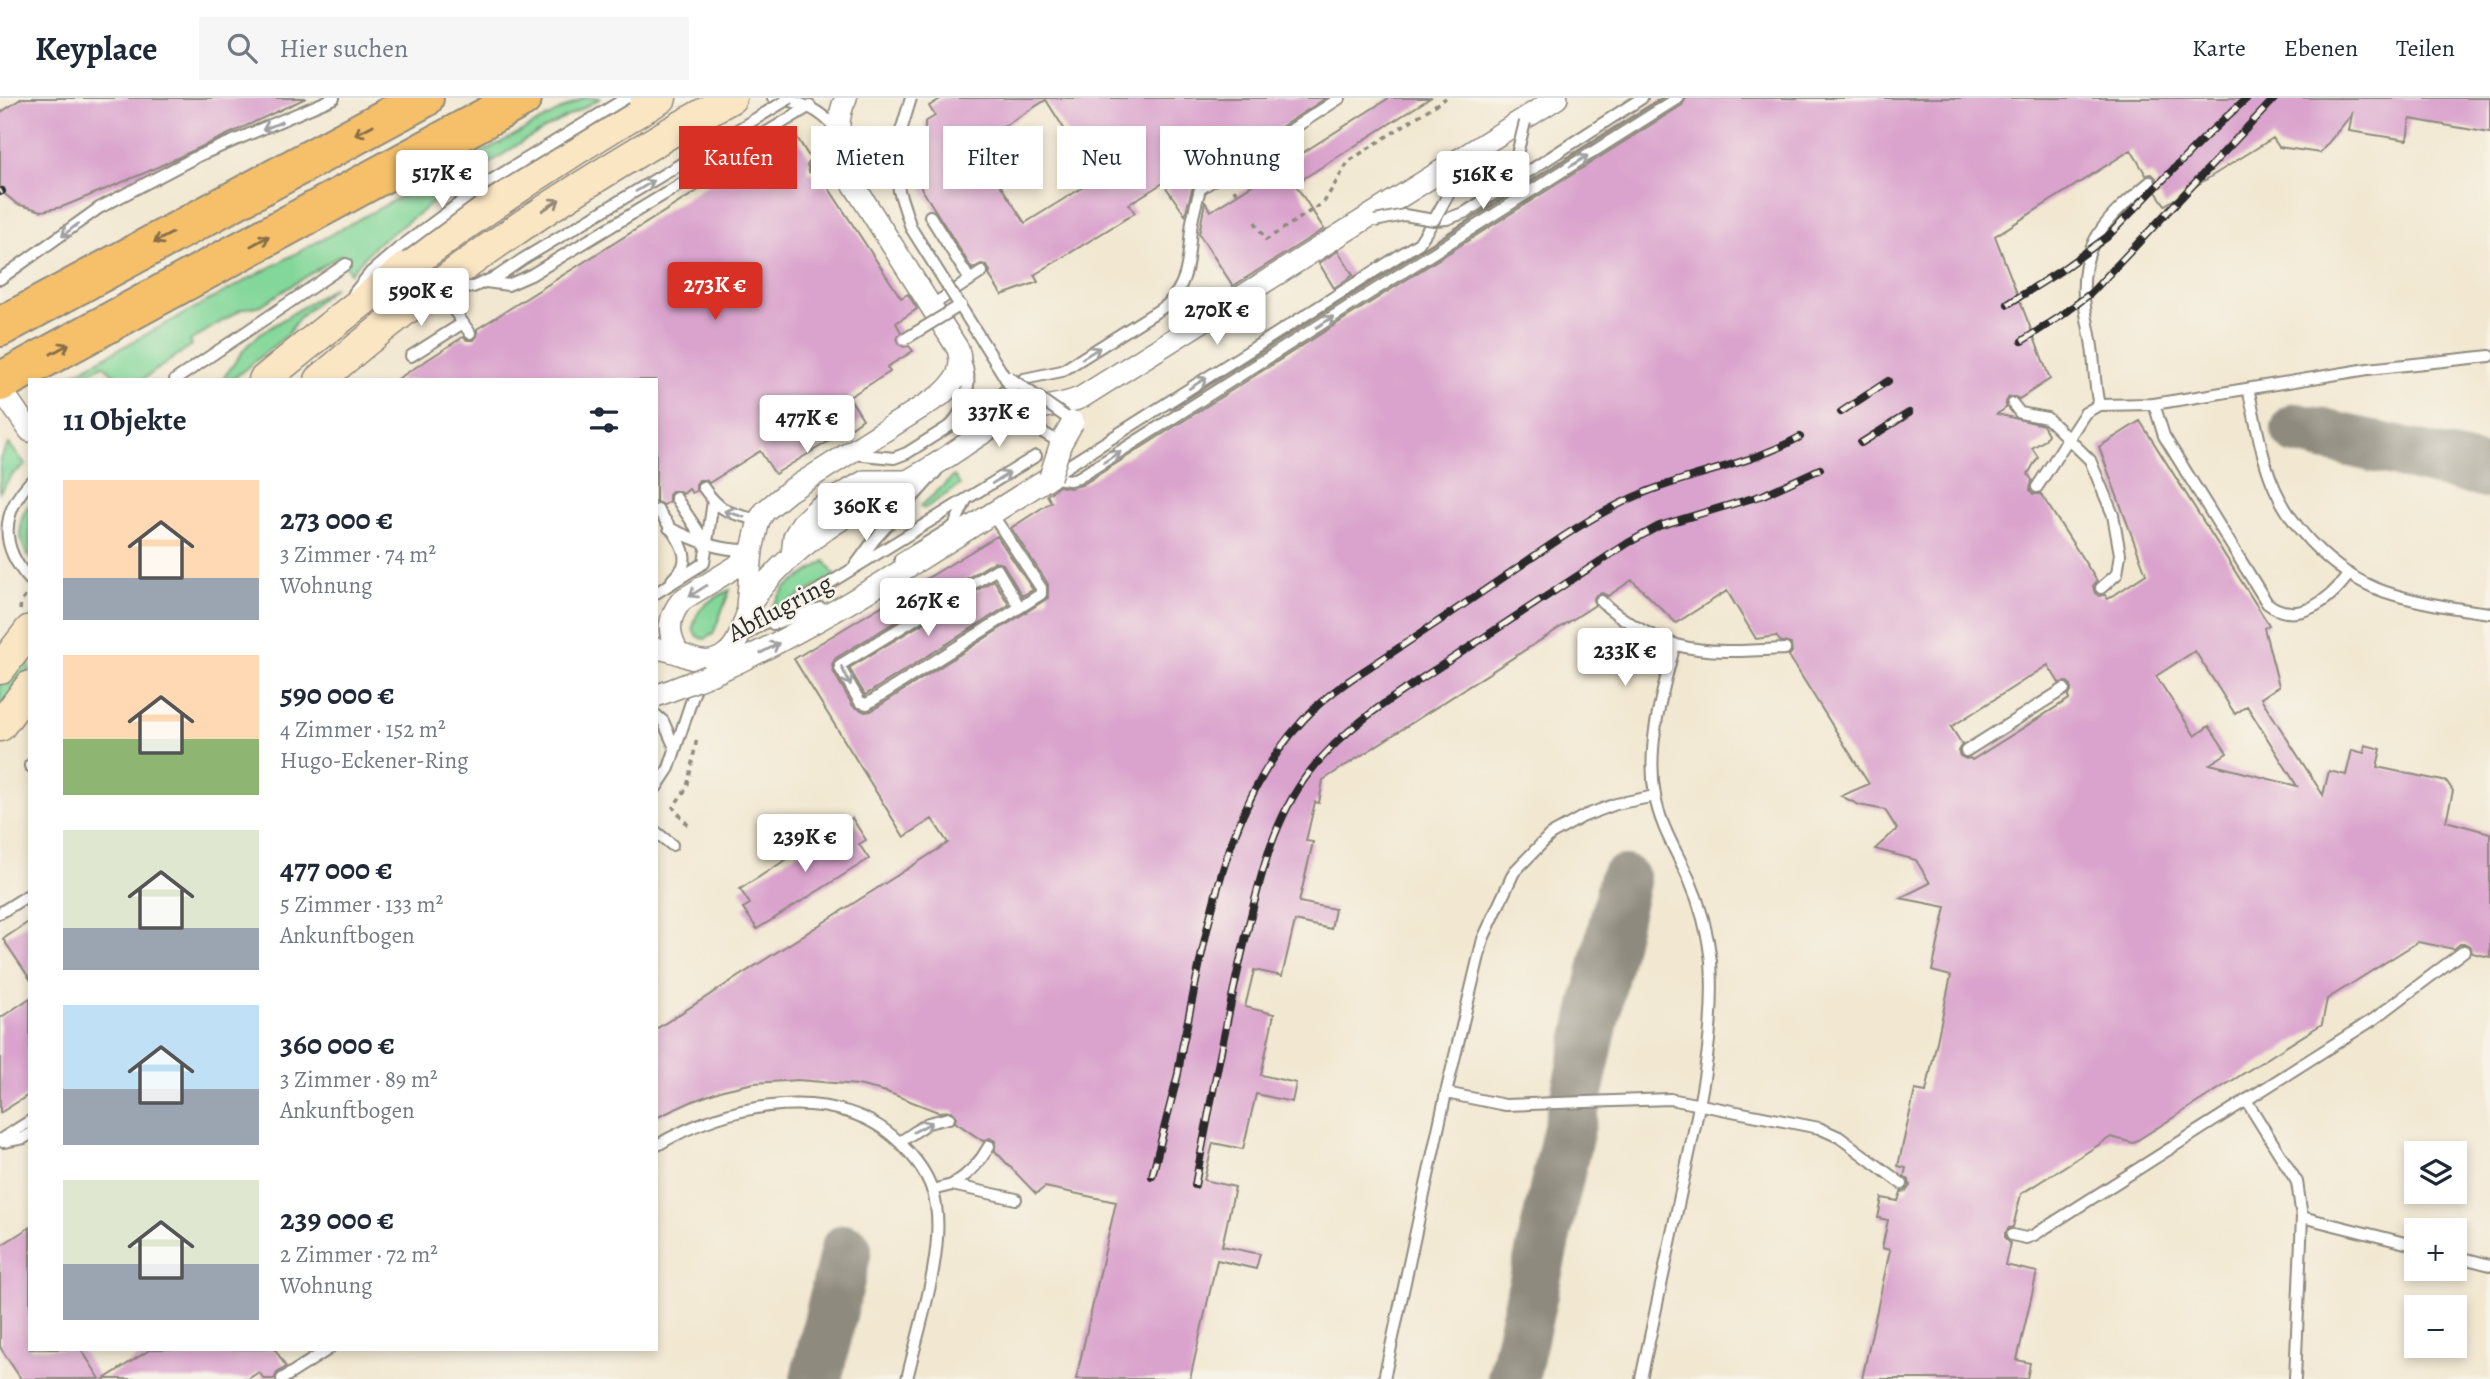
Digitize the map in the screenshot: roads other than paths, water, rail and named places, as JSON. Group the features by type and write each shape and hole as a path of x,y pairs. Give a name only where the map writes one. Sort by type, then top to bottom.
{"highway":[{"path":"0,327 424,98"},
{"path":"1,387 522,98"}],"street":[{"path":"266,378 323,331 456,231 545,169 661,98"},
{"path":"322,378 406,308 559,200 652,142 731,98"},
{"path":"839,126 846,98"},
{"path":"752,550 737,566 682,600 672,615 666,650 697,662 726,654 747,627 764,585 792,556 830,527 1011,417 1065,404 1082,397 1557,98"},
{"path":"1050,477 1061,443 1084,409 1564,98"},
{"path":"747,627 752,550 759,520 774,503 950,387 960,368 958,349 856,189"},
{"path":"1,387 28,427"},
{"name":"Abflugring","path":"658,695 733,665 810,627 1050,477"},
{"path":"0,669 24,622"},
{"path":"0,726 28,689"}],"lane":[{"path":"0,279 99,208 198,156 334,98"},
{"path":"323,331 371,272 398,248 485,184 626,98"},
{"path":"773,98 810,106 827,117 833,126"},
{"path":"436,286 473,287 486,282 790,98"},
{"path":"911,98 897,150 896,169 899,191 911,228 1002,371 1030,421 1061,443"},
{"path":"847,455 894,458 913,450 1024,379 1062,371 1167,305 1177,295 1187,273 1192,221 1200,189 1340,98"},
{"path":"1375,222 1404,215 1434,220 1447,219 1466,212 1642,98"},
{"path":"1050,477 1069,480 1078,478 1678,98"},
{"path":"486,282 508,285 531,275 810,106"},
{"path":"1505,185 1514,166 1525,122"},
{"path":"1050,477 1419,243 1460,173 1499,146 1505,135"},
{"path":"2099,405 2094,388 2094,359 2084,300 2088,255 2091,244 2107,220 2150,182"},
{"path":"853,189 859,195"},
{"path":"930,216 970,280"},
{"path":"178,378 346,264"},
{"path":"931,306 982,272"},
{"path":"436,286 470,333"},
{"path":"905,339 961,305"},
{"path":"411,356 463,323"},
{"path":"950,426 962,409 969,380 967,367 958,349"},
{"path":"2037,487 2085,413 2099,405 2154,404 2368,369 2490,356"},
{"path":"1002,371 1073,422"},
{"path":"2248,389 2267,469 2281,501 2314,545 2349,574 2394,595 2490,613"},
{"path":"2012,404 2020,413 2047,418 2090,460 2113,515 2120,554 2117,574 2101,588"},
{"path":"2154,404 2164,436 2267,603 2276,611 2293,614 2309,609 2334,593 2349,574"},
{"path":"849,573 874,540 954,452"},
{"path":"747,627 849,573 1036,456"},
{"path":"28,484 17,494 9,511 5,539 15,564 28,578"},
{"path":"703,486 723,510 759,520"},
{"path":"676,498 707,545"},
{"path":"747,627 815,612 954,526 966,500"},
{"path":"661,590 704,563 713,501"},
{"path":"658,510 683,549 685,559 682,568 661,590"},
{"path":"992,514 1041,588 1041,594 867,704 860,702 840,668 840,665 997,569 1019,606"},
{"path":"669,528 724,550 752,550"},
{"path":"1601,601 1637,627 1675,645 1714,650 1785,649"},
{"path":"1641,1379 1700,1104 1711,1015 1711,960 1697,900 1668,837 1655,796 1652,750 1675,645"},
{"path":"658,785 669,768 694,692 710,660"},
{"path":"1966,751 2018,724 2064,689"},
{"path":"658,717 663,721 675,748"},
{"path":"1384,1379 1446,1093 1483,939 1514,872 1550,835 1584,816 1616,804 1655,796"},
{"path":"658,834 672,845"},
{"path":"0,913 28,895"},
{"path":"2012,1235 2026,1238 2034,1235 2374,1019 2464,951"},
{"path":"1446,1093 1505,1105 1670,1099 1700,1104 1819,1128 1839,1137 1902,1184"},
{"path":"2246,1100 2297,1182 2302,1217 2295,1379"},
{"path":"658,1145 680,1133 729,1115 799,1105 825,1106 854,1114 883,1129 900,1142 915,1158 932,1190 937,1215 937,1244 907,1379"},
{"path":"900,1142 928,1123 949,1118"},
{"path":"0,1141 28,1122"},
{"path":"0,1141 28,1136"},
{"path":"932,1190 952,1185 963,1178 976,1166 989,1146"},
{"path":"952,1185 1016,1199"},
{"path":"2302,1217 2404,1243"},
{"path":"2467,1259 2490,1265"},
{"path":"282,1379 326,1351"}],"railway":[{"path":"2008,304 2107,237 2247,98"},
{"path":"2022,341 2091,293 2275,98"},
{"path":"1841,412 1888,381"},
{"path":"1861,443 1909,413"},
{"path":"1152,1176 1178,1074 1201,956 1224,864 1260,779 1286,740 1318,705 1341,686 1600,514 1646,492 1743,461 1800,437"},
{"path":"1195,1185 1232,998 1262,872 1285,812 1308,774 1323,756 1358,723 1396,695 1628,543 1659,526 1763,495 1820,469"}]}
